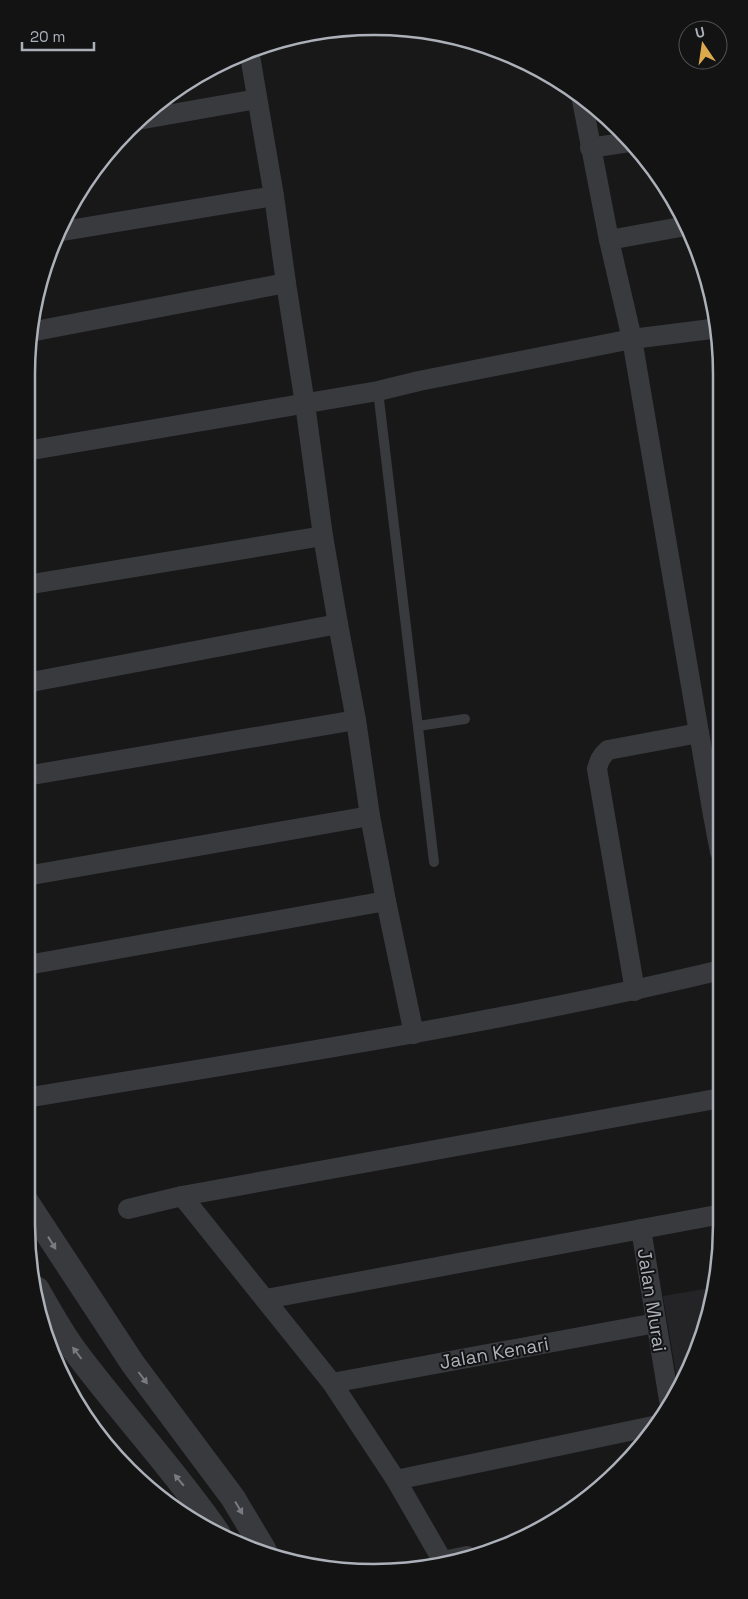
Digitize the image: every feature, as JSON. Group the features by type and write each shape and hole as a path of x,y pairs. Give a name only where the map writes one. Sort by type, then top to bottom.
{"street":[{"path":"251,58 274,196 323,536 356,720 370,816 414,1034"},
{"path":"152,118 257,99"},
{"path":"583,107 609,240 632,339 699,733 713,796"},
{"path":"590,148 622,143"},
{"path":"67,230 274,196"},
{"path":"609,240 679,227"},
{"path":"38,330 286,283"},
{"path":"35,449 378,391 428,379 632,339 710,329"},
{"path":"35,584 323,536"},
{"path":"35,681 338,624"},
{"path":"35,774 356,720"},
{"path":"635,991 597,770 598,763 608,750 699,733"},
{"path":"35,874 370,816"},
{"path":"35,964 386,900"},
{"path":"35,1097 414,1034 635,991 713,972"},
{"path":"128,1209 182,1196 713,1099"},
{"path":"182,1196 332,1383 396,1480 440,1557"},
{"path":"35,1215 133,1364 233,1498 259,1544"},
{"path":"266,1299 713,1216"},
{"name":"Jalan Murai","path":"641,1229 668,1395"},
{"path":"44,1302 74,1349 134,1426 195,1499 211,1522"},
{"name":"Jalan Kenari","path":"332,1383 656,1324"},
{"path":"396,1480 645,1428"}],"lane":[{"path":"378,391 434,862"},
{"path":"418,726 465,719"}],"shaded area":[{"path":"706,1289 695,1334 677,1378 663,1296"}]}
